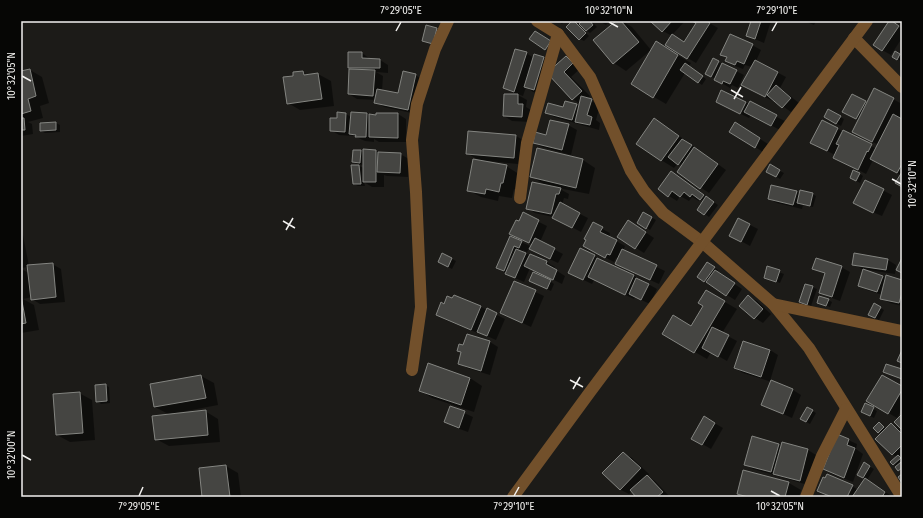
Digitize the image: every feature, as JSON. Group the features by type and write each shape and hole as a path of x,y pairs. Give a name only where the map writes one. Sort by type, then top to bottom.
{"street":[{"path":"412,370 421,307 412,140 417,104 435,49 448,21"},
{"path":"537,21 558,34 590,76 632,171 644,192 663,213 702,242 773,304 809,348 902,497"},
{"path":"513,497 867,21"},
{"path":"520,198 527,143 558,34"},
{"path":"854,38 902,87"},
{"path":"773,304 902,331"},
{"path":"806,497 822,456 846,409"}],"building":[{"path":"574,21 586,33 579,40 566,27"},
{"path":"582,21 590,21 593,25 586,31 579,24"},
{"path":"616,21 621,21 639,42 613,64 593,40"},
{"path":"650,21 672,21 662,32"},
{"path":"692,21 707,21 710,23 687,59 665,45 672,34 684,42 696,23"},
{"path":"751,21 761,21 755,39 746,36"},
{"path":"889,21 892,21 899,26 882,51 873,45"},
{"path":"426,25 437,28 433,44 422,41"},
{"path":"535,31 551,41 545,50 529,39"},
{"path":"730,34 753,44 744,64 737,61 735,65 725,61 727,57 720,55"},
{"path":"656,41 678,55 653,98 631,84"},
{"path":"515,49 527,52 514,92 503,88"},
{"path":"895,51 900,54 897,60 892,57"},
{"path":"348,52 362,52 362,58 380,59 380,68 348,68"},
{"path":"534,54 544,57 534,90 524,87"},
{"path":"566,56 573,63 564,72 582,91 572,100 547,73"},
{"path":"713,58 719,61 711,77 705,74"},
{"path":"755,60 778,72 765,97 741,85"},
{"path":"685,63 703,76 698,83 680,70"},
{"path":"722,63 737,70 730,84 723,81 722,84 714,80"},
{"path":"30,69 36,96 28,99 31,111 21,114 21,71"},
{"path":"349,69 375,70 373,96 348,94"},
{"path":"303,71 304,75 318,73 322,99 287,104 283,77 293,76 293,72"},
{"path":"403,71 416,74 408,110 374,103 377,89 398,93"},
{"path":"776,85 791,98 782,108 767,95"},
{"path":"874,88 894,98 872,142 852,132"},
{"path":"721,90 746,102 740,114 716,102"},
{"path":"504,94 518,94 518,104 523,104 522,117 503,116"},
{"path":"852,94 866,101 856,119 842,112"},
{"path":"581,96 592,99 587,115 592,117 590,125 575,122"},
{"path":"565,101 577,104 572,120 545,113 548,103 563,107"},
{"path":"750,101 777,115 771,126 744,112"},
{"path":"828,109 841,116 836,124 824,117"},
{"path":"337,112 346,113 345,132 330,131 330,118 337,118"},
{"path":"351,112 367,113 366,137 355,137 356,135 349,134"},
{"path":"376,113 398,113 398,138 369,137 369,114 376,115"},
{"path":"893,114 902,119 902,164 897,173 870,159"},
{"path":"21,118 24,118 25,130 21,130"},
{"path":"654,118 679,136 661,161 636,144"},
{"path":"550,120 569,124 562,150 533,143 535,132 546,135"},
{"path":"822,120 838,128 827,151 810,143"},
{"path":"56,122 56,130 40,131 40,123"},
{"path":"735,122 760,138 755,148 729,132"},
{"path":"843,130 872,144 858,170 833,158 839,145 836,144"},
{"path":"468,131 516,135 514,158 466,154"},
{"path":"682,139 692,145 678,165 668,157"},
{"path":"694,147 718,164 700,189 677,172"},
{"path":"537,148 583,159 576,188 530,177"},
{"path":"363,149 376,150 376,182 363,182"},
{"path":"353,150 361,150 360,163 352,162"},
{"path":"378,152 401,153 400,173 377,172"},
{"path":"473,159 507,165 503,183 501,183 499,192 486,189 485,194 467,191"},
{"path":"770,164 780,170 776,177 766,172"},
{"path":"351,165 359,165 361,184 353,184"},
{"path":"853,170 860,173 856,181 850,178"},
{"path":"671,171 704,195 700,200 692,194 690,197 684,192 680,197 672,191 668,197 658,189"},
{"path":"902,172 902,187 895,183"},
{"path":"865,180 884,189 873,213 853,203"},
{"path":"532,182 561,188 559,194 556,194 551,214 526,209"},
{"path":"771,185 797,191 793,205 768,199"},
{"path":"800,190 813,193 810,206 797,203"},
{"path":"706,196 714,202 704,215 697,210"},
{"path":"560,202 580,213 572,228 552,218"},
{"path":"523,212 539,220 529,243 509,234 516,220 519,221"},
{"path":"643,212 652,217 646,229 637,223"},
{"path":"738,218 750,224 741,242 729,236"},
{"path":"628,220 646,232 635,249 617,237"},
{"path":"593,222 603,227 600,232 617,240 610,255 607,254 605,258 583,246 586,240 584,239"},
{"path":"510,236 522,241 519,248 514,246 504,271 496,268"},
{"path":"535,238 555,248 550,259 529,249"},
{"path":"580,248 595,255 583,280 568,273"},
{"path":"516,249 526,253 515,278 505,274"},
{"path":"622,249 657,265 650,280 615,264"},
{"path":"442,253 452,258 448,267 438,262"},
{"path":"854,253 888,259 886,270 852,265"},
{"path":"530,254 547,261 546,264 557,270 553,280 524,266"},
{"path":"597,258 634,275 625,295 588,277"},
{"path":"816,258 842,266 832,297 819,293 825,273 812,269"},
{"path":"902,258 902,273 896,270"},
{"path":"707,262 715,267 704,282 697,277"},
{"path":"53,263 56,297 31,300 27,265"},
{"path":"767,266 780,270 776,282 764,278"},
{"path":"863,269 883,276 877,292 858,286"},
{"path":"715,270 735,283 726,296 706,282"},
{"path":"533,272 551,280 547,289 529,281"},
{"path":"886,275 902,280 902,293 899,303 880,299"},
{"path":"636,278 649,284 641,300 629,294"},
{"path":"514,281 536,290 522,323 500,313"},
{"path":"805,284 813,286 807,305 799,302"},
{"path":"706,290 725,301 694,353 662,334 673,315 691,326 703,306 698,303"},
{"path":"454,295 481,306 471,330 436,315 441,302 444,304 447,296 452,298"},
{"path":"748,295 763,309 754,319 739,306"},
{"path":"21,296 26,323 21,324"},
{"path":"819,296 829,299 826,306 817,303"},
{"path":"874,303 881,307 875,318 868,315"},
{"path":"487,308 497,313 487,336 477,332"},
{"path":"712,327 729,335 718,357 702,348"},
{"path":"467,334 490,341 481,371 458,364 461,352 457,351 459,344 463,345"},
{"path":"743,341 770,350 761,377 734,368"},
{"path":"902,350 902,363 897,361"},
{"path":"428,363 470,378 461,405 419,391"},
{"path":"886,364 902,369 902,379 883,372"},
{"path":"201,375 206,398 154,407 150,384"},
{"path":"882,375 902,386 902,390 888,414 866,401"},
{"path":"771,380 793,389 783,414 761,405"},
{"path":"106,384 107,401 96,402 95,385"},
{"path":"80,392 83,433 56,435 53,394"},
{"path":"865,403 874,407 870,416 861,412"},
{"path":"450,406 465,411 459,428 444,422"},
{"path":"807,407 813,410 806,422 800,419"},
{"path":"206,410 208,435 155,440 152,416"},
{"path":"902,414 902,430 894,422"},
{"path":"704,416 715,423 702,445 691,439"},
{"path":"879,422 884,427 878,433 873,428"},
{"path":"891,423 902,434 902,445 892,455 875,439"},
{"path":"837,434 849,439 847,445 855,448 844,478 823,469"},
{"path":"752,436 779,444 771,472 744,465"},
{"path":"782,442 808,449 800,481 773,474"},
{"path":"623,452 641,468 620,490 602,473"},
{"path":"898,455 901,458 893,465 890,462"},
{"path":"864,462 870,466 863,478 857,475"},
{"path":"901,462 902,468 898,471 895,467"},
{"path":"226,465 230,497 202,497 199,468"},
{"path":"743,470 789,482 785,497 748,497 737,494"},
{"path":"827,474 853,485 847,497 832,497 817,491 823,477 825,478"},
{"path":"902,474 902,483 898,477"},
{"path":"647,475 663,492 657,497 636,497 630,490"},
{"path":"865,478 885,492 882,497 852,497"}]}
